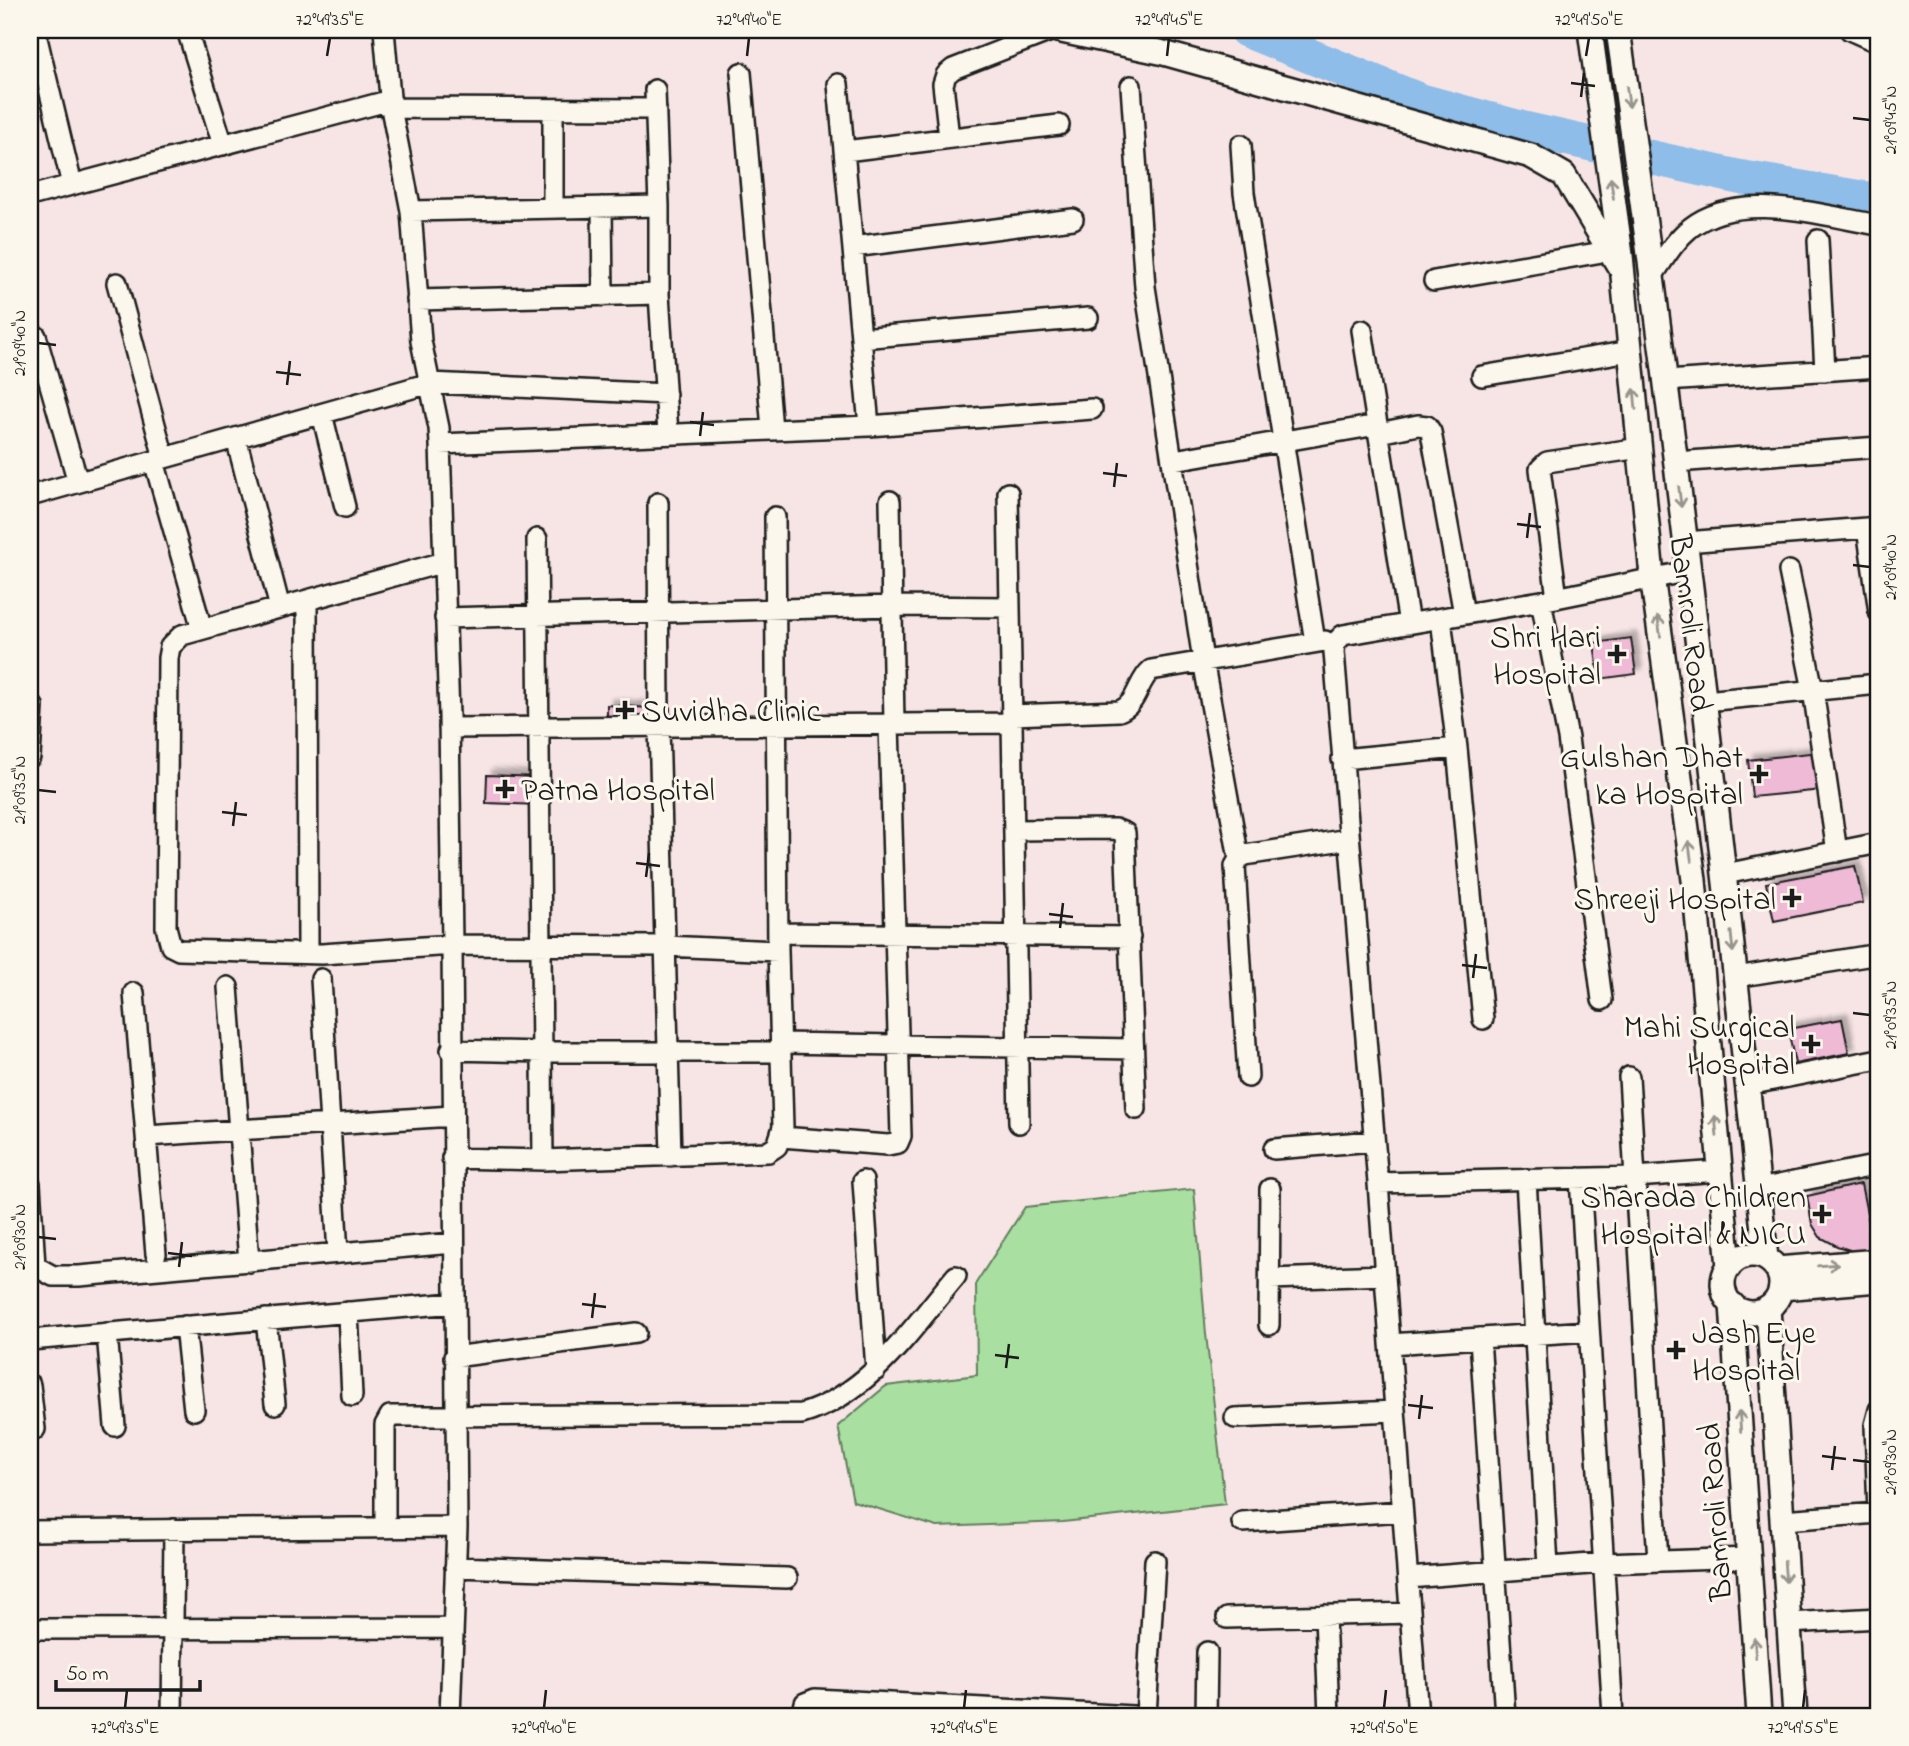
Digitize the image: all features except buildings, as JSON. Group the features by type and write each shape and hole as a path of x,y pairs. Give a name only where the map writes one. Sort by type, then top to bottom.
{"street":[{"path":"35,30 72,185"},
{"path":"187,30 223,145"},
{"path":"384,30 391,104 411,211 422,348 440,444 449,728 457,1527 450,1716"},
{"path":"949,138 943,83 946,75 953,69 1055,30 1160,52 1531,156 1564,175 1617,259 1434,281"},
{"name":"Bamroli Road","path":"1590,30 1630,351 1652,576 1694,880 1729,1267"},
{"name":"Bamroli Road","path":"1618,30 1652,267 1676,462 1759,1189 1774,1272"},
{"path":"1858,31 1879,43"},
{"path":"741,73 772,429"},
{"path":"838,83 869,426"},
{"path":"1131,86 1145,287 1203,660 1239,859"},
{"path":"30,196 391,104 553,109 655,100 659,294 668,434"},
{"path":"553,109 553,208"},
{"path":"845,151 1059,125"},
{"path":"1241,145 1244,193 1315,642"},
{"path":"411,211 659,206"},
{"path":"602,207 603,296"},
{"path":"1652,267 1691,228 1727,210 1756,207 1780,209 1879,225"},
{"path":"853,247 1073,219"},
{"path":"1818,240 1825,371"},
{"path":"117,283 202,629"},
{"path":"417,300 659,294"},
{"path":"861,338 1088,318"},
{"path":"1362,330 1409,624"},
{"path":"36,335 78,482"},
{"path":"1482,376 1630,351"},
{"path":"1666,381 1879,368"},
{"path":"30,496 430,383 666,394"},
{"path":"440,444 869,426 1092,408"},
{"path":"322,414 345,508"},
{"path":"1174,460 1283,440 1427,426 1431,432 1464,614"},
{"path":"236,438 280,608"},
{"path":"1676,462 1879,447"},
{"path":"1602,1000 1549,599 1540,469 1548,463 1640,448"},
{"path":"1008,494 1019,1123"},
{"path":"780,1138 888,1145 898,1143 902,1126 895,933 890,501"},
{"path":"658,503 659,726 671,1156"},
{"path":"452,1158 543,1160 671,1156 768,1152 777,1146 783,1127 775,517"},
{"path":"1685,542 1873,528 1879,612"},
{"path":"537,539 543,1160"},
{"path":"444,562 181,635 174,640 168,658 167,936 171,946 179,950 308,953 452,945 665,946 779,942 895,933 1130,937"},
{"path":"449,728 892,724 1119,711 1132,703 1141,682 1151,670 1338,639 1343,635 1689,571"},
{"path":"1789,571 1814,690 1838,852"},
{"path":"307,600 308,953"},
{"path":"445,618 775,608 1010,607"},
{"path":"1441,618 1457,748 1483,1019"},
{"path":"1338,639 1334,652 1418,1716"},
{"path":"1704,701 1879,684"},
{"path":"30,757 33,706"},
{"path":"1342,759 1457,748"},
{"path":"1014,830 1115,829 1125,833 1136,1109"},
{"path":"1248,1077 1234,866 1245,855 1349,839"},
{"path":"1725,874 1879,843"},
{"path":"1736,977 1879,954"},
{"path":"321,979 338,1254"},
{"path":"228,987 249,1262"},
{"path":"134,993 156,1254"},
{"path":"452,1050 668,1051 898,1044 1133,1049"},
{"path":"1748,1086 1879,1059"},
{"path":"1629,1077 1658,1561"},
{"path":"147,1136 452,1116"},
{"path":"1274,1149 1374,1141"},
{"path":"1759,1189 1879,1165"},
{"path":"1378,1183 1635,1177 1720,1171"},
{"path":"1580,1178 1613,1716"},
{"path":"1526,1179 1548,1566"},
{"path":"863,1181 876,1370"},
{"path":"1269,1325 1270,1189"},
{"path":"30,1197 35,1266 53,1276 249,1262 453,1243"},
{"path":"1774,1272 1775,1302 1768,1308 1748,1312 1732,1304 1724,1289 1723,1280 1729,1267 1738,1258 1746,1255 1756,1255 1774,1272 1879,1280"},
{"path":"1774,1272 1879,1261"},
{"path":"1270,1279 1385,1275"},
{"path":"385,1527 386,1419 396,1415 454,1417 802,1414 817,1410 869,1378 956,1276"},
{"path":"30,1340 454,1303"},
{"name":"Bamroli Road","path":"1732,1304 1759,1716"},
{"path":"1768,1308 1795,1716"},
{"path":"348,1312 352,1396"},
{"path":"266,1319 275,1404"},
{"path":"185,1326 194,1410"},
{"path":"1390,1344 1589,1331"},
{"path":"107,1333 114,1426"},
{"path":"454,1357 636,1333"},
{"path":"1480,1338 1505,1716"},
{"path":"30,1385 35,1429"},
{"path":"1782,1520 1879,1513 1875,1424 1879,1410"},
{"path":"1235,1418 1395,1411"},
{"path":"1241,1522 1402,1511"},
{"path":"30,1531 457,1527"},
{"path":"172,1716 174,1529"},
{"path":"1408,1578 1548,1566 1749,1558"},
{"path":"1146,1716 1155,1561"},
{"path":"455,1567 788,1578"},
{"path":"1227,1618 1410,1613"},
{"path":"1325,1615 1329,1716"},
{"path":"1789,1623 1879,1618"},
{"path":"30,1629 453,1628"},
{"path":"1206,1716 1208,1652"},
{"path":"802,1716 805,1703 815,1699 1133,1716"}],"green space":[{"path":"1194,1189 1206,1334 1225,1504 1063,1522 937,1527 853,1501 838,1426 886,1386 977,1375 976,1283 1025,1207"}],"waterway":[{"path":"1246,30 1421,101 1520,128 1738,177 1879,201"}],"place":[{"name":"Shri Hari Hospital","path":"1617,654"},
{"name":"Suvidha Clinic","path":"625,710"},
{"name":"Gulshan Dhat ka Hospital","path":"1759,774"},
{"name":"Patna Hospital","path":"505,789"},
{"name":"Shreeji Hospital","path":"1792,898"},
{"name":"Mahi Surgical Hospital","path":"1811,1044"},
{"name":"Sharada Children Hospital & NICU","path":"1822,1214"},
{"name":"Jash Eye Hospital","path":"1676,1350"}]}
